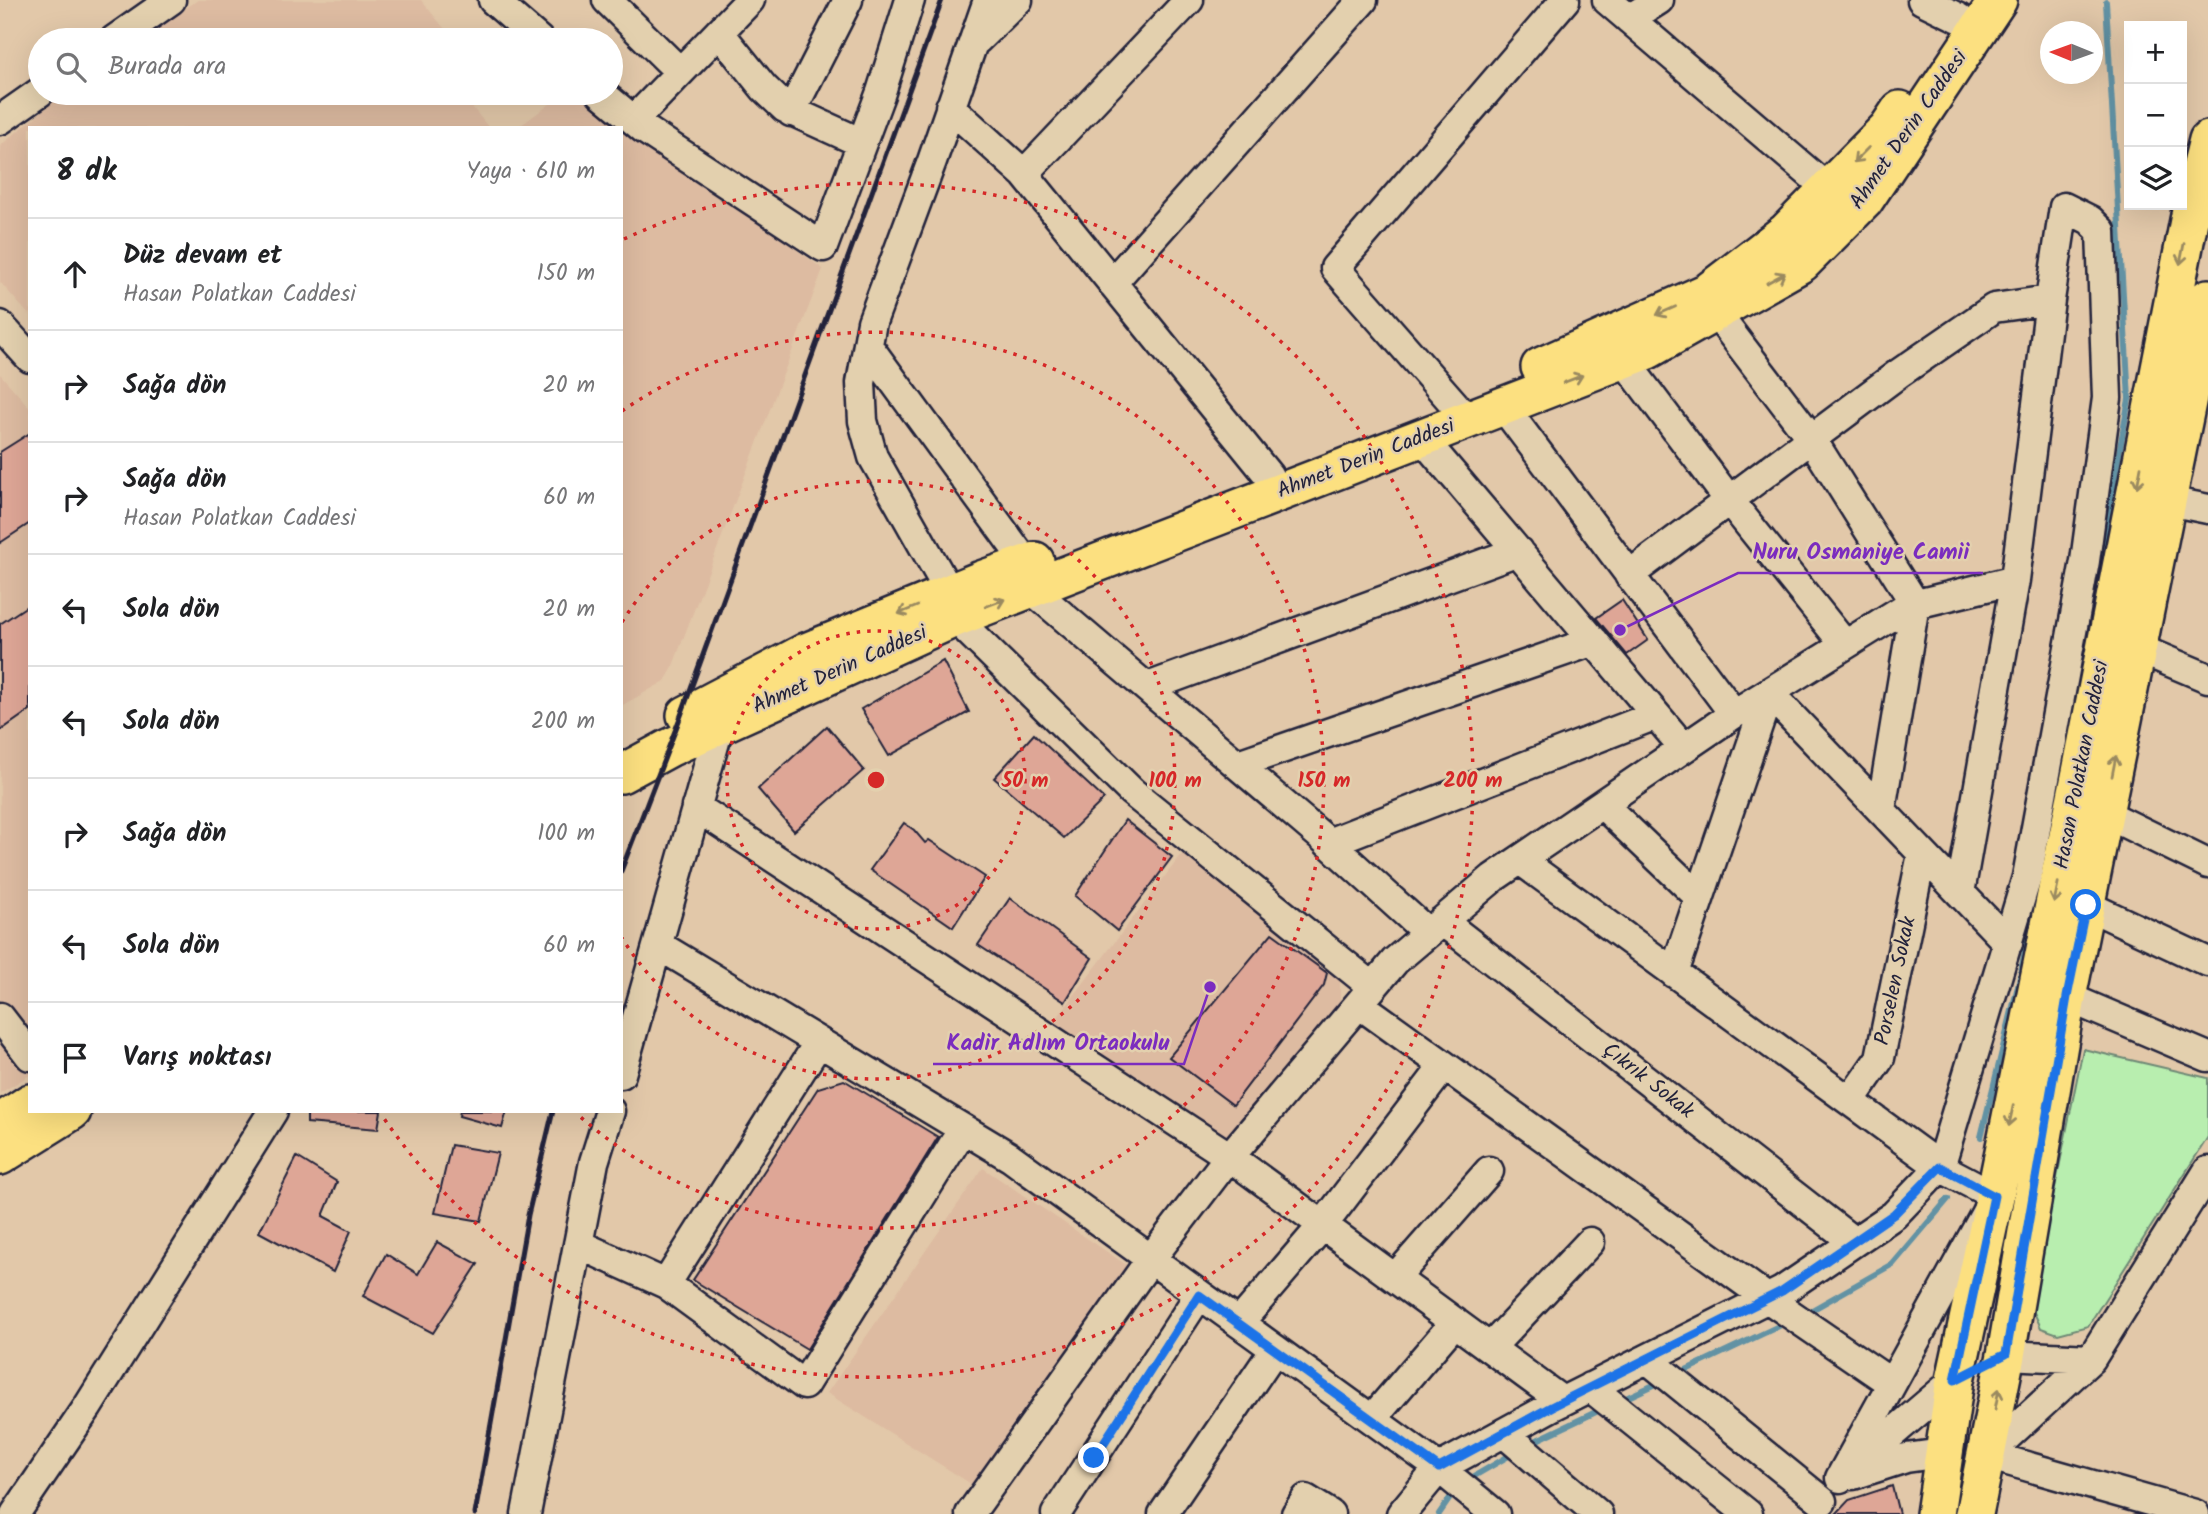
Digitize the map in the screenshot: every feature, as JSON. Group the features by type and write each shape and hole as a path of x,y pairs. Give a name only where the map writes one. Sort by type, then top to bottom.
{"main road":[{"name":"Ahmet Derin Caddesi","path":"623,746 806,652 953,605 1422,438 1648,350 1802,263 1864,201 1998,0"},
{"name":"Ahmet Derin Caddesi","path":"1029,576 1269,476 1412,424 1707,292 1786,232 1888,128 1965,9"},
{"name":"Hasan Polatkan Caddesi","path":"1935,1514 1955,1380 2081,772 2193,200 2208,140"},
{"name":"Hasan Polatkan Caddesi","path":"1974,1514 2006,1354 2067,997 2208,298"},
{"name":"Ahmet Derin Caddesi","path":"623,773 953,605"},
{"path":"0,1123 28,1104"},
{"path":"0,1156 69,1113"},
{"path":"1955,1380 2006,1354"},
{"path":"1942,1453 1987,1455"}],"street":[{"path":"493,0 525,28"},
{"path":"634,120 750,0"},
{"path":"791,111 848,0"},
{"path":"616,105 823,247 881,92 910,0"},
{"path":"988,0 872,321 861,383 863,421 873,457 953,605 1132,792 1444,1066 1767,1298 1891,1383"},
{"path":"972,45 1018,0"},
{"path":"1024,174 1189,0"},
{"path":"1112,283 1363,0"},
{"path":"1455,405 1335,268 1565,0"},
{"path":"1606,0 1828,189"},
{"path":"1629,19 1659,0"},
{"path":"1922,0 1965,9"},
{"path":"615,3 680,72"},
{"path":"129,28 158,4"},
{"path":"719,32 764,88 785,108 862,143"},
{"path":"0,120 28,100"},
{"path":"950,107 1024,174 1269,476"},
{"path":"1401,1514 1439,1468 1590,1387 1782,1291 1894,1214 1940,1167 2027,877 2085,561 2107,398 2101,231 2090,220 2064,207 2015,580 1960,893"},
{"path":"1629,575 1898,374 1994,309 2050,300"},
{"path":"1715,312 1811,439 1915,604 1881,810"},
{"path":"0,325 28,356"},
{"name":"Çıkrık Sokak","path":"868,346 1029,576 1148,687 1328,843 1435,927 1854,1242"},
{"path":"1624,360 1729,500 1845,645"},
{"path":"1503,406 1734,714"},
{"path":"1422,438 1684,748"},
{"path":"2168,501 2208,509"},
{"path":"1148,687 1518,551"},
{"path":"970,1514 1150,1260 1230,1157 1395,961 1493,878 1734,714 1908,606 2015,580"},
{"path":"1238,764 1594,641"},
{"path":"2137,648 2208,678"},
{"path":"1769,693 2008,943"},
{"path":"1674,972 1769,693"},
{"path":"1328,843 1656,715"},
{"path":"623,1067 720,724"},
{"path":"1602,804 1699,897"},
{"path":"696,807 1230,1157 1563,1401"},
{"path":"2104,813 2208,864"},
{"name":"Porselen Sokak","path":"1850,1101 1880,1058 1922,854"},
{"path":"1520,860 1940,1167 1994,1196 1840,1478 1817,1507 1647,1359"},
{"path":"2086,905 2208,962"},
{"path":"658,945 1010,1157 1439,1468 1495,1514"},
{"path":"2067,997 2208,1057"},
{"path":"0,1017 28,1053"},
{"path":"666,1284 819,1042"},
{"path":"1238,1324 1324,1225 1444,1066"},
{"path":"526,1514 594,1162 609,1113"},
{"path":"15,1514 87,1408 266,1116"},
{"path":"578,1244 666,1284 804,1385 963,1129"},
{"path":"1395,1278 1489,1171"},
{"path":"1987,1455 2091,1359 2208,1171"},
{"path":"1490,1348 1590,1242"},
{"path":"1056,1514 1199,1295"},
{"path":"1372,1419 1455,1322"},
{"path":"1163,1514 1275,1349"},
{"path":"2006,1354 2091,1359"},
{"path":"1840,1478 1955,1380"},
{"path":"1590,1387 1748,1514"},
{"path":"1504,1433 1598,1514"},
{"path":"1840,1478 1906,1458 1942,1453"},
{"path":"1987,1455 2195,1514"},
{"path":"1296,1514 1306,1499 1330,1514"}],"shaded area":[{"path":"198,0 421,0 444,28 157,28"},
{"path":"50,105 471,105 487,126 28,126 28,314 0,282 0,146"},
{"path":"549,105 605,105 823,269 671,671 665,681 623,705 623,126 520,126"},
{"path":"0,374 28,406 28,1076 0,1093"},
{"path":"1185,850 1340,972 1340,1003 1224,1151 1050,1027"},
{"path":"983,1168 1128,1266 976,1487 827,1393"}],"green space":[{"path":"2083,1049 2208,1078 2208,1137 2088,1326 2058,1334 2041,1328 2031,1306"}],"building":[{"path":"28,434 28,524 0,543 0,452"},
{"path":"1622,600 1648,640 1627,655 1596,618"},
{"path":"28,605 28,711 0,731 0,624"},
{"path":"943,661 969,712 889,756 861,709"},
{"path":"827,726 864,770 794,831 758,789"},
{"path":"1034,734 1104,799 1064,838 994,778"},
{"path":"1125,820 1172,857 1117,931 1075,896"},
{"path":"904,823 925,843 929,840 985,877 953,927 870,870"},
{"path":"1010,898 1092,958 1065,1002 978,945"},
{"path":"1272,933 1327,973 1324,985 1233,1105 1169,1057"},
{"path":"844,1080 938,1137 807,1349 693,1280 818,1088"},
{"path":"307,1113 381,1113 378,1129 307,1123"},
{"path":"460,1113 506,1113 502,1128 459,1116"},
{"path":"451,1145 498,1153 481,1221 435,1213"},
{"path":"297,1157 337,1182 323,1216 351,1231 333,1272 259,1232"},
{"path":"437,1242 478,1264 433,1333 363,1296 386,1254 418,1274"},
{"path":"1892,1486 1899,1514 1836,1514 1849,1500"}],"waterway":[{"path":"2084,643 2129,399 2106,2"},
{"path":"1981,1137 2019,982 2036,894"},
{"path":"1812,1310 1893,1264 1948,1199"},
{"path":"1686,1370 1779,1326"},
{"path":"1628,1397 1654,1385"},
{"path":"1537,1440 1596,1412"},
{"path":"1471,1478 1507,1457"},
{"path":"1439,1514 1450,1498"}],"railway":[{"path":"623,866 680,718 942,0"},
{"path":"475,1514 528,1215 553,1113"}],"place":[{"name":"Nuru Osmaniye Camii","path":"1620,630"},
{"name":"Kadir Adlım Ortaokulu","path":"1210,987"}],"route":[{"path":"1094,1458 1199,1295 1439,1468 1551,1407 1782,1291 1894,1214 1940,1167 1994,1196 1955,1380 2006,1354 2067,997 2086,905"}]}
